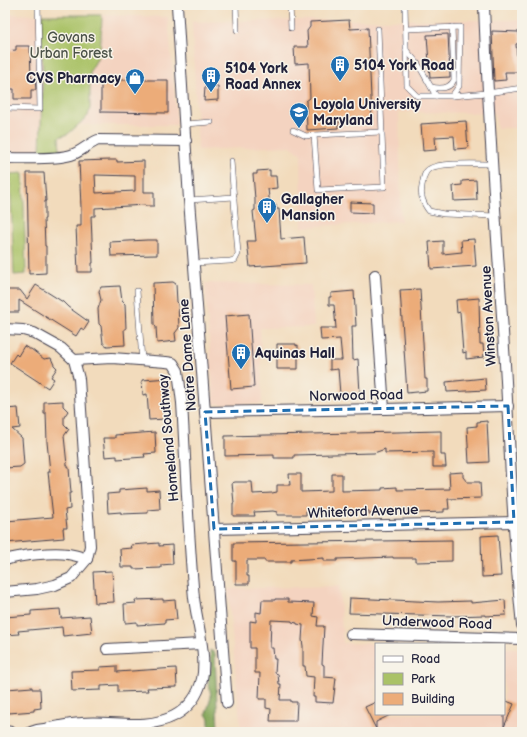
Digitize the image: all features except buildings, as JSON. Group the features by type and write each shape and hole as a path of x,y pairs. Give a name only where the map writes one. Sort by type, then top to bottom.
{"street":[{"name":"Notre Dame Lane","path":"177,5 189,200 227,703"},
{"name":"Winston Avenue","path":"484,5 487,93 493,164 514,522 522,625"},
{"path":"5,158 65,156 76,153 98,140 186,141"},
{"path":"375,275 384,409"},
{"path":"5,329 23,330 34,333 61,348 74,360 79,379 89,512 90,546 87,559 70,578 55,585 36,589 5,592"},
{"name":"Homeland Southway","path":"31,732 81,723 104,722 145,725 162,721 174,716 190,705 199,689 202,679 201,644 194,599 183,418 178,371 173,363 112,358 74,360"},
{"name":"Norwood Road","path":"205,412 508,406"},
{"name":"Whiteford Avenue","path":"214,529 514,522"},
{"path":"5,560 14,557 58,554 70,554 87,559"},
{"name":"Underwood Road","path":"351,634 522,639"},
{"path":"107,649 201,644"},
{"path":"5,731 11,732"}],"lane":[{"path":"5,108 40,109 38,5"},
{"path":"236,5 237,30"},
{"path":"290,5 291,28"},
{"path":"405,5 407,86 417,96 452,96 522,88"},
{"path":"431,87 440,88 449,86 454,80 452,27"},
{"path":"406,29 460,27 459,86 452,96"},
{"path":"314,135 318,190 384,187 378,29"},
{"path":"406,50 418,64 436,96"},
{"path":"185,124 211,122"},
{"path":"293,130 306,136 382,132"},
{"path":"194,263 235,260 238,254 231,161"},
{"path":"493,164 438,166 428,169 423,177 421,191 423,203 429,211 444,214 496,216"},
{"path":"189,200 234,196"},
{"path":"138,290 142,360"}],"highlighted area":[{"path":"508,406 514,522 214,529 205,412"}],"shaded area":[{"path":"5,14 42,15 41,40 43,71 40,151 5,152"},
{"path":"101,15 168,17 177,125 79,125 88,116 90,108 90,71 100,54"},
{"name":"Loyola University Maryland","path":"307,20 522,20 522,128 497,128 495,113 399,112 401,221 302,227 301,154 291,146 198,150 192,22"},
{"path":"205,283 311,285 314,327 260,328 262,404 214,404"},
{"path":"339,586 343,643 375,644 375,715 505,715 505,648 522,648 522,732 241,732 228,589"}],"green space":[{"name":"Govans Urban Forest","path":"42,15 101,15 102,18 100,54 90,71 90,108 88,116 68,134 59,137 60,152 40,151 43,71 41,40"},
{"path":"23,173 26,274 14,275 10,174"},
{"path":"210,650 215,653 218,732 209,732 209,719 206,714 211,697 208,677 211,669"}],"place":[{"name":"5104 York Road","path":"340,82"},
{"name":"5104 York Road Annex","path":"211,93"},
{"name":"CVS Pharmacy","path":"135,95"},
{"name":"Loyola University Maryland","path":"299,129"},
{"name":"Gallagher Mansion","path":"267,224"},
{"name":"Aquinas Hall","path":"241,370"}]}
